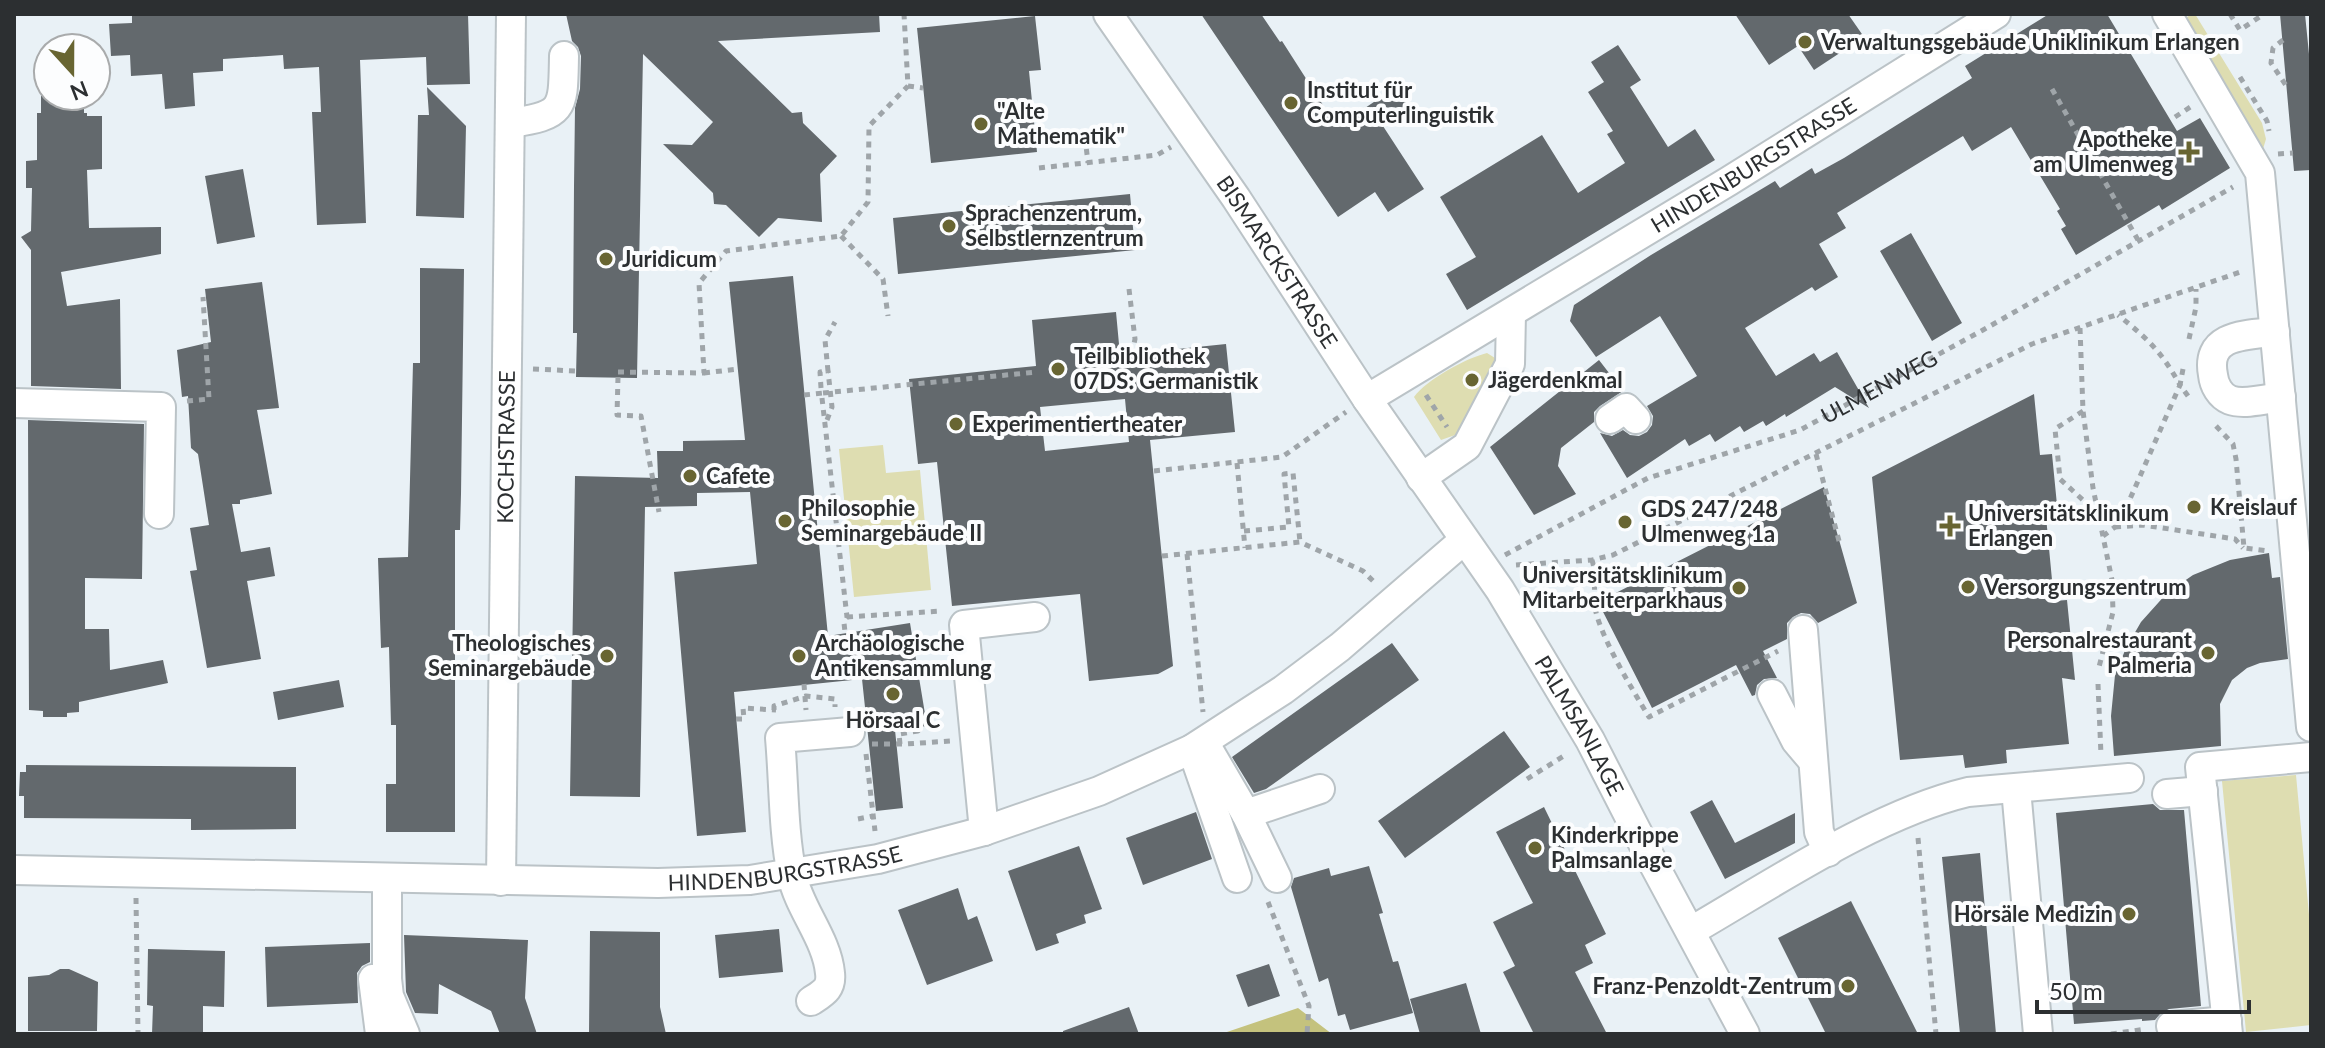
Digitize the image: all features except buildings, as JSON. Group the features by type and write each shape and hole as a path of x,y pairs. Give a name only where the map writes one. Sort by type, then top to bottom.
{"street":[{"name":"KOCHSTRASSE","path":"501,881 511,14"},
{"name":"BISMARCKSTRASSE","path":"1108,14 1277,259 1443,510"},
{"name":"HINDENBURGSTRASSE","path":"1367,399 1772,155 1996,14"},
{"path":"2167,14 2260,173 2311,727"},
{"path":"511,123 551,115 557,108 564,86 564,56"},
{"path":"1421,478 1467,446 1510,364 1511,313"},
{"path":"2275,332 2232,337 2221,343 2214,352 2211,365 2213,380 2226,399 2282,407"},
{"path":"14,403 161,407 159,514"},
{"name":"PALMSANLAGE","path":"1443,510 1483,566 1590,740 1745,1034"},
{"name":"HINDENBURGSTRASSE","path":"14,870 658,883 750,880 878,859 984,831 1099,791 1201,744 1283,690 1464,540"},
{"path":"984,831 964,625 1035,617"},
{"path":"1803,634 1819,832 1828,852"},
{"path":"1772,694 1796,741 1813,762"},
{"path":"811,1001 827,991 831,983 830,970 801,906 792,874 780,738 850,732"},
{"path":"1201,744 1246,814 1271,886"},
{"path":"1201,744 1237,878"},
{"path":"2171,1026 2227,1027 2200,767 2311,757"},
{"path":"1246,814 1320,789"},
{"path":"2016,789 2038,1034"},
{"path":"1691,931 1828,852 1915,809 1968,792 2016,789 2203,791"},
{"path":"378,879 373,970 380,1034"},
{"path":"378,879 389,996 405,1034"}],"path":[{"path":"704,373 699,283 726,251 841,236 868,202 869,126 908,86 904,14"},
{"path":"2230,14 2240,30 2264,14"},
{"path":"2283,40 2273,48 2271,63 2287,87"},
{"path":"908,86 923,88"},
{"path":"2052,89 2138,240"},
{"path":"1039,168 1157,155 1192,135"},
{"path":"1085,137 1088,163"},
{"name":"ULMENWEG","path":"1483,566 1648,478 1800,430 2260,173"},
{"path":"841,236 883,279 888,316"},
{"path":"1483,566 1592,560 1613,555 2032,344 2269,262"},
{"path":"1129,289 1135,339 1132,354"},
{"path":"2188,346 2196,307 2196,289"},
{"path":"178,402 209,399 203,297"},
{"path":"2118,315 2149,340 2164,357 2195,405"},
{"path":"825,425 832,407 825,340 835,322"},
{"path":"2080,328 2083,411 2096,513 2112,580 2113,612 2099,667"},
{"path":"2103,536 2115,527 2180,385 2185,359"},
{"path":"508,368 576,371"},
{"path":"659,512 641,416 617,415 618,375 738,369"},
{"path":"821,388 820,372 828,371"},
{"path":"804,395 1037,372"},
{"path":"1412,372 1452,435 1467,446"},
{"path":"822,398 847,617 844,623 846,641"},
{"path":"1154,471 1282,457 1367,399"},
{"path":"2083,411 2055,429 2057,471 2060,479 2096,513"},
{"path":"2209,421 2224,432 2233,444 2244,548"},
{"path":"1816,454 1839,541"},
{"path":"1237,463 1245,548"},
{"path":"1244,531 1289,527 1284,474 1293,473 1300,542"},
{"path":"2115,527 2143,525 2235,539 2244,548 2271,551 2294,546"},
{"path":"1162,556 1300,542 1363,571 1393,601"},
{"path":"1187,554 1201,744"},
{"path":"1592,560 1597,574 1594,596 1596,615 1649,717 1803,634"},
{"path":"847,617 948,611"},
{"path":"804,684 806,710"},
{"path":"2098,684 2141,789"},
{"path":"774,710 774,706 806,696 830,698"},
{"path":"900,744 899,734 918,731 917,727"},
{"path":"878,859 865,744 975,738"},
{"path":"1527,779 1590,740"},
{"path":"1915,809 1936,1034"},
{"path":"858,819 873,816"},
{"path":"136,873 138,1034"},
{"path":"1271,886 1309,1006 1307,1034"},
{"path":"2111,1034 2129,1031"}],"green space":[{"path":"2195,14 2262,123 2266,139 2263,149 2182,20"},
{"path":"1487,353 1495,358 1497,364 1458,434 1441,440 1414,397 1447,370"},
{"path":"883,445 886,473 920,470 931,590 854,597 839,449"},
{"path":"2296,775 2311,936 2311,1025 2246,1032 2222,781"}],"shaded area":[{"path":"1298,1008 1332,1034 1221,1034"}],"place":[{"name":"Verwaltungsgebäude Uniklinikum Erlangen","path":"1805,42"},
{"name":"Institut für Computerlinguistik","path":"1291,103"},
{"name":"\"Alte Mathematik\"","path":"981,124"},
{"name":"Apotheke am Ulmenweg","path":"2189,152"},
{"name":"Sprachenzentrum, Selbstlernzentrum","path":"949,226"},
{"name":"Juridicum","path":"606,259"},
{"name":"Teilbibliothek 07DS: Germanistik","path":"1058,369"},
{"name":"Jägerdenkmal","path":"1472,380"},
{"name":"Experimentiertheater","path":"956,424"},
{"name":"Cafete","path":"690,476"},
{"name":"Kreislauf","path":"2194,507"},
{"name":"Philosophie Seminargebäude II","path":"785,521"},
{"name":"GDS 247/248 Ulmenweg 1a","path":"1625,522"},
{"name":"Universitätsklinikum Erlangen","path":"1950,526"},
{"name":"Versorgungszentrum","path":"1968,587"},
{"name":"Universitätsklinikum Mitarbeiterparkhaus","path":"1739,588"},
{"name":"Personalrestaurant Palmeria","path":"2208,653"},
{"name":"Theologisches Seminargebäude","path":"607,656"},
{"name":"Archäologische Antikensammlung","path":"799,656"},
{"name":"Hörsaal C","path":"893,694"},
{"name":"Kinderkrippe Palmsanlage","path":"1535,848"},
{"name":"Hörsäle Medizin","path":"2129,914"},
{"name":"Franz-Penzoldt-Zentrum","path":"1848,986"}]}
